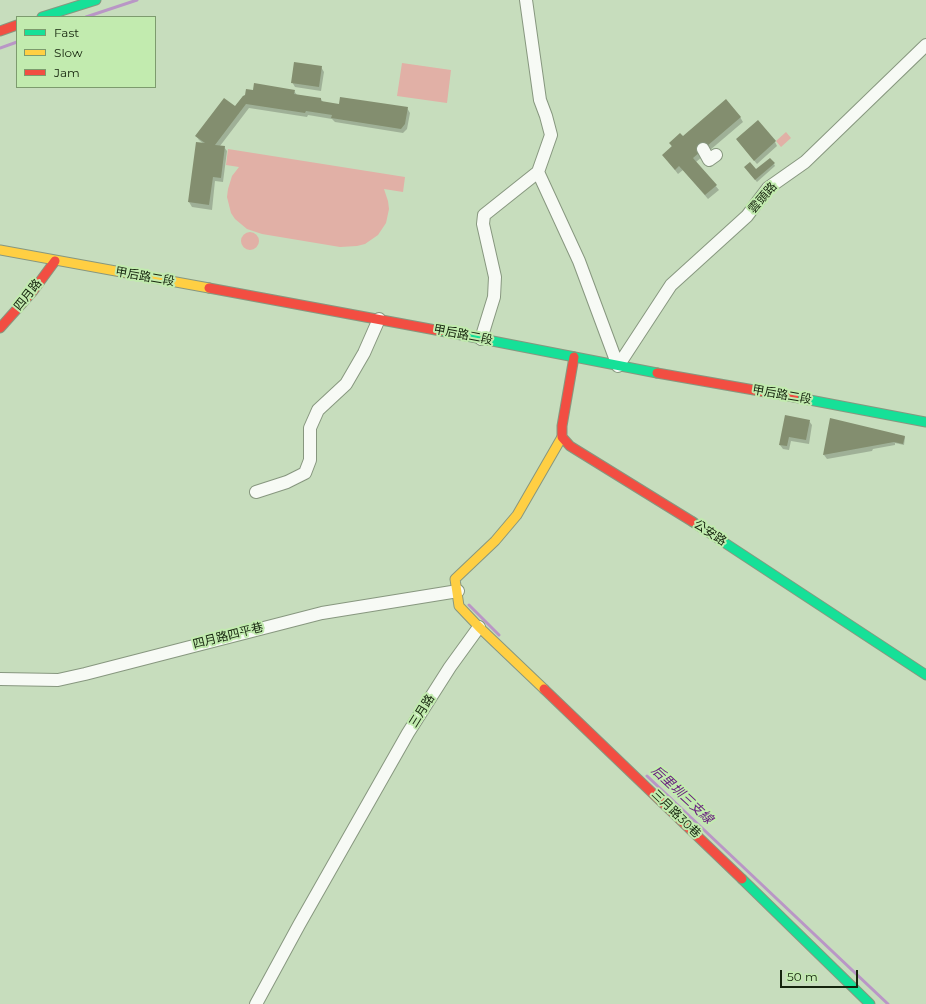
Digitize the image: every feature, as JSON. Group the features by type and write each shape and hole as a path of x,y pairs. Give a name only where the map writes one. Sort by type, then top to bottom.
{"main road":[{"path":"45,16 96,0"},
{"path":"0,30 16,25"},
{"name":"甲后路二段","path":"0,250 379,319 618,366 926,422"},
{"name":"四月路","path":"0,328 33,291 54,261"},
{"path":"479,627 459,606 455,579 494,541 517,515 562,438 562,426 574,357"},
{"name":"公安路","path":"562,438 570,446 692,521 926,675"},
{"name":"三月路30巷","path":"479,627 685,822 870,1004"}],"street":[{"path":"481,339 494,297 495,277 483,224 484,215 538,172 551,135 540,100 526,0"},
{"name":"雲頭路","path":"618,366 671,285 747,216 768,188 805,162 926,45"},
{"path":"703,149 709,160 716,155"},
{"path":"538,172 580,260 618,366"},
{"path":"256,492 287,482 305,473 310,460 310,428 318,410 346,384 364,353 379,319"},
{"name":"四月路四平巷","path":"0,679 58,680 322,613 458,592"},
{"name":"三月路","path":"256,1004 408,733 450,667 479,627"}],"shaded area":[{"path":"402,63 451,70 447,103 397,96"},
{"path":"786,132 791,138 781,147 776,141"},
{"path":"228,149 405,177 403,192 384,189 389,209 386,223 378,235 365,244 340,247 262,234 247,229 235,219 231,213 227,197 228,189 232,176 239,167 226,165"},
{"path":"250,232 256,235 259,241 256,247 250,250 244,247 241,241 244,235"}],"building":[{"path":"294,62 322,66 319,87 291,83"},
{"path":"254,83 295,90 294,94 321,98 321,101 339,104 340,97 408,107 405,124 401,129 331,118 332,115 306,111 305,113 246,104 215,145 225,146 221,178 213,177 209,205 188,202 196,142 205,143 195,136 224,98 235,106 245,95 246,89 253,90"},
{"path":"726,99 741,117 693,158 717,185 705,195 679,166 675,170 662,155 672,146 669,143 680,133 683,136"},
{"path":"758,120 776,141 754,161 736,139"},
{"path":"770,158 775,163 755,180 744,167 750,162 756,169"},
{"path":"785,415 810,420 806,440 789,437 787,446 779,445"},
{"path":"830,418 905,436 903,444 894,442 823,455"}],"waterway":[{"path":"89,16 137,0"},
{"path":"0,48 16,42"},
{"name":"后里圳三支線","path":"469,605 499,635"},
{"name":"后里圳三支線","path":"647,776 888,1004"}],"traffic: fast":[{"path":"45,16 96,0"},
{"path":"441,331 657,373"},
{"path":"794,397 926,422"},
{"path":"693,522 926,675"},
{"path":"742,879 870,1004"}],"traffic: slow":[{"path":"0,250 209,288"},
{"path":"544,689 459,606 455,579 495,541 517,515 562,437"}],"traffic: jam":[{"path":"0,31 16,25"},
{"path":"0,328 33,291 55,261"},
{"path":"209,288 441,331"},
{"path":"574,357 562,426 562,437 570,446 693,522"},
{"path":"657,373 794,397"},
{"path":"544,689 742,879"}]}
